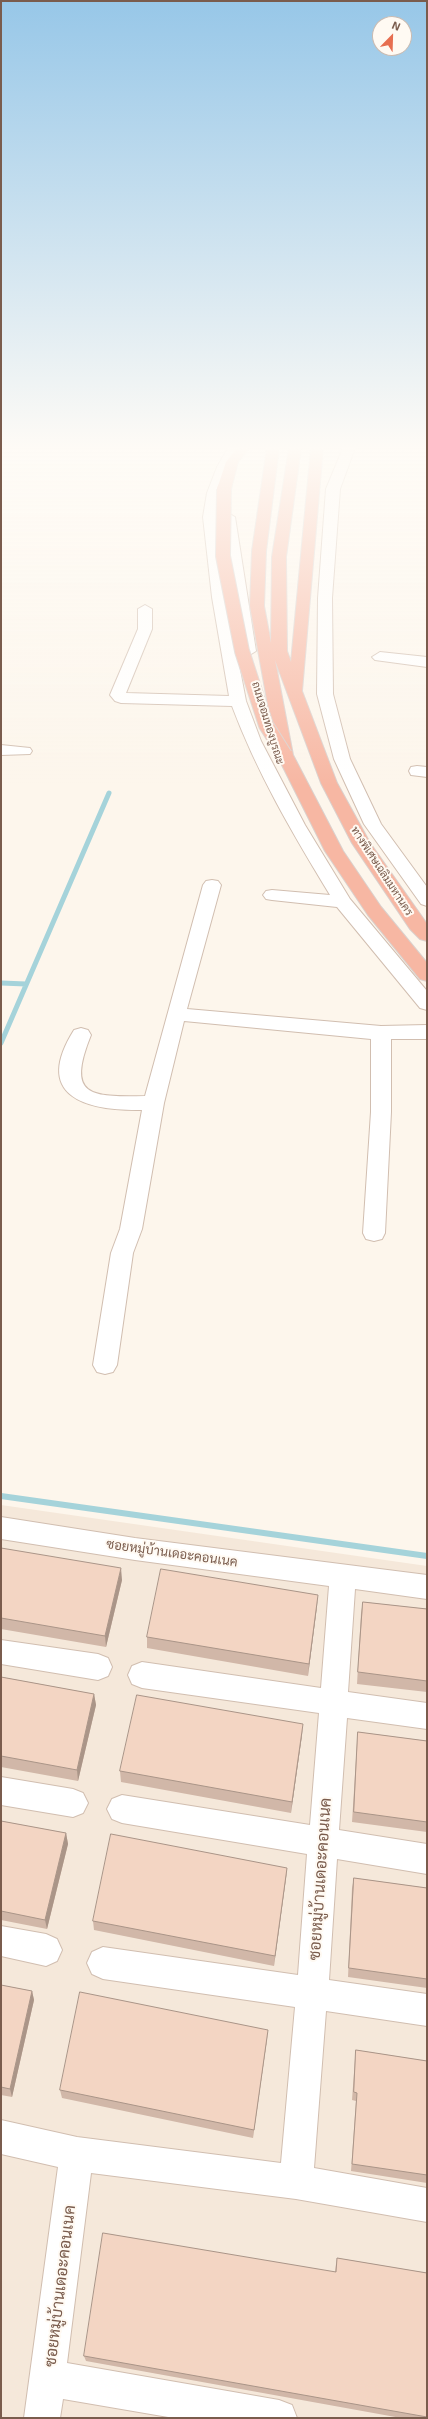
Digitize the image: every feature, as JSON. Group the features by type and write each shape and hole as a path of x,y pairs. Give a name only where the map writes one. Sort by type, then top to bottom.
{"highway":[{"path":"224,561 242,651 266,725 285,754 338,858 374,911 427,975"},
{"path":"259,561 257,606 285,754"},
{"name":"ทางพิเศษเฉลิมมหานคร","path":"279,561 279,652 329,783 361,843 417,925 427,935"},
{"path":"295,695 308,561"}],"street":[{"path":"214,561 230,665 238,701 254,741 292,818 343,902 427,1004"},
{"name":"ถนนจอมทองบูรณะ","path":"233,561 245,637 276,757 294,796 317,830 339,872 427,984"},
{"path":"328,561 325,598 325,694 342,759 373,824 427,900"},
{"path":"146,608 145,629 118,696 122,698 238,701"},
{"path":"380,657 427,662"},
{"path":"1,750 24,751"},
{"path":"105,1365 122,1253 131,1229 154,1103 176,1014 212,885"},
{"path":"272,895 343,902"},
{"path":"176,1014 381,1034 427,1032"},
{"path":"374,1233 381,1112 381,1034"},
{"path":"81,1035 70,1068 70,1080 76,1091 85,1098 110,1102 154,1103"},
{"name":"ซอยหมู่บ้านเดอะคอนเนค","path":"1,1528 135,1548 427,1586"},
{"name":"ซอยหมู่บ้านเดอะคอนเนค","path":"296,2182 312,1993 343,1576"},
{"path":"1,1652 98,1668"},
{"path":"142,1675 427,1716"},
{"path":"1,1791 74,1803"},
{"path":"122,1809 427,1859"},
{"path":"1,1941 46,1950"},
{"path":"103,1963 427,2010"},
{"path":"1,2137 77,2154 296,2182 427,2206"},
{"name":"ซอยหมู่บ้านเดอะคอนเนค","path":"42,2418 77,2154"},
{"path":"48,2378 279,2418"}],"shaded area":[{"path":"1,1505 427,1566 427,2418 1,2418"}],"building":[{"path":"1,1548 121,1568 105,1636 1,1618"},
{"path":"161,1569 318,1595 309,1664 147,1637"},
{"path":"363,1602 427,1609 427,1681 358,1672"},
{"path":"1,1677 94,1694 77,1770 1,1756"},
{"path":"137,1695 303,1724 292,1802 120,1771"},
{"path":"358,1732 427,1741 427,1822 354,1812"},
{"path":"1,1821 66,1833 45,1920 1,1911"},
{"path":"111,1834 287,1868 275,1956 93,1921"},
{"path":"354,1878 427,1888 427,1979 349,1968"},
{"path":"1,1985 32,1991 10,2089 1,2087"},
{"path":"80,1992 268,2030 254,2130 60,2090"},
{"path":"356,2050 427,2061 427,2175 352,2164 357,2093 354,2092"},
{"path":"103,2233 336,2272 337,2258 427,2273 427,2417 84,2356"}],"waterway":[{"path":"1,1043 109,793"},
{"path":"1,983 26,984"},
{"path":"1,1496 427,1556"}]}
